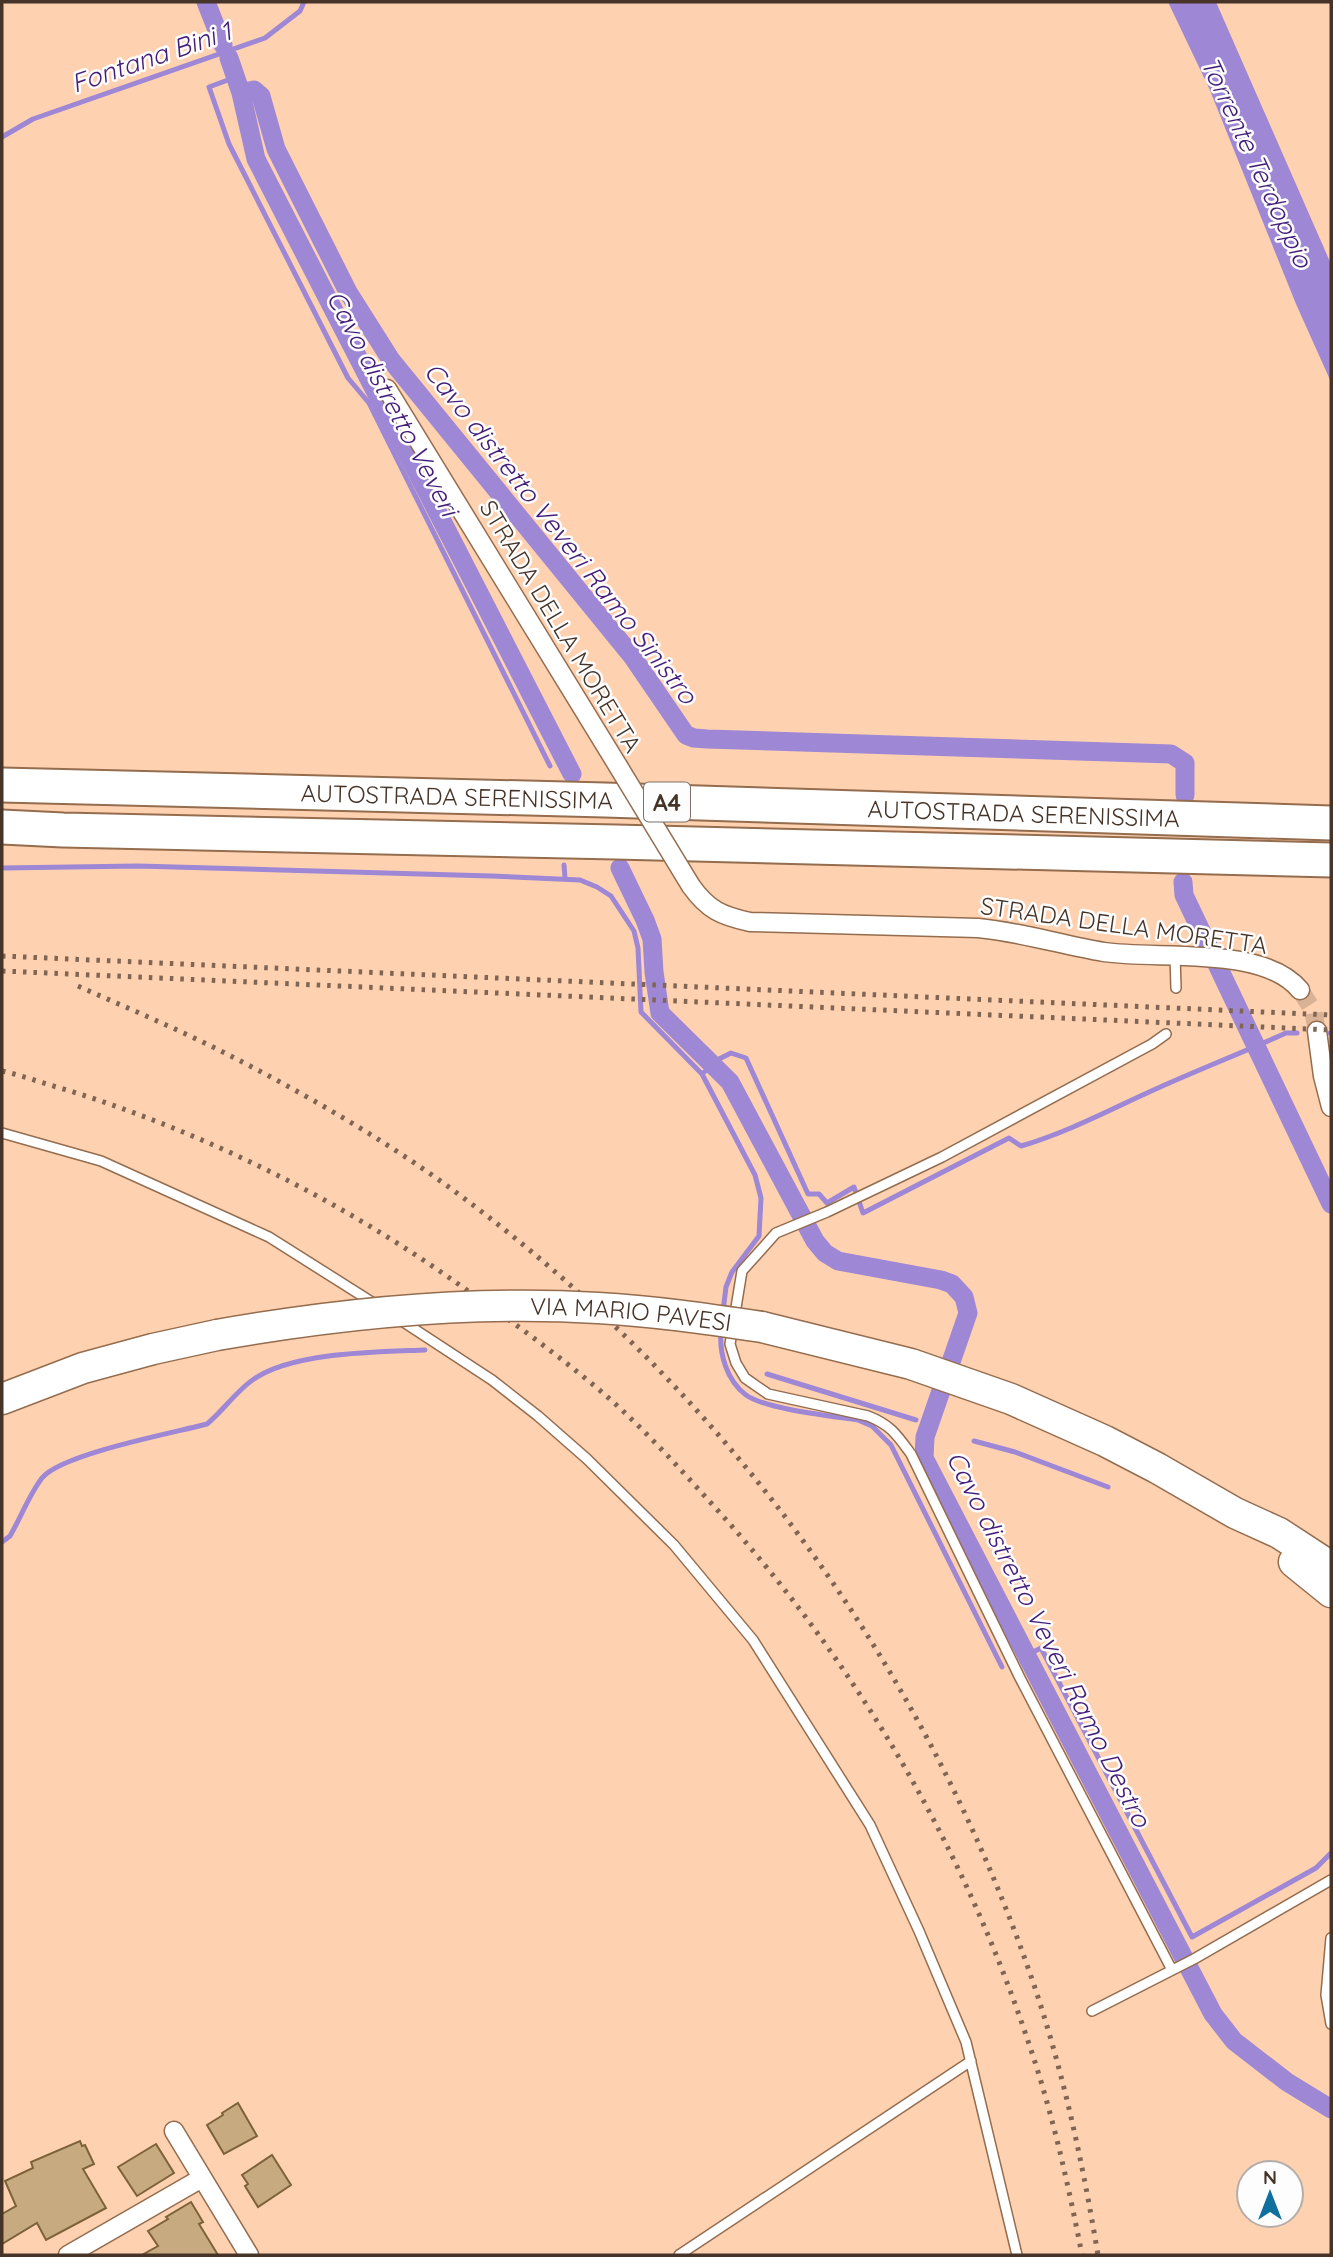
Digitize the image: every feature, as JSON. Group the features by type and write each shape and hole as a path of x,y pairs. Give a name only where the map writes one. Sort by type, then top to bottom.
{"highway":[{"name":"AUTOSTRADA SERENISSIMA","path":"2,785 605,800 1331,823"},
{"name":"AUTOSTRADA SERENISSIMA","path":"2,827 77,831 1331,860"}],"main road":[{"name":"VIA MARIO PAVESI","path":"2,1399 83,1368 153,1349 284,1323 393,1311 510,1307 598,1308 762,1326 867,1352 947,1376 1011,1399 1105,1441 1235,1513"},
{"path":"1235,1513 1279,1533 1331,1567"},
{"path":"1235,1513 1331,1591"}],"street":[{"name":"STRADA DELLA MORETTA","path":"387,389 691,886 708,906 729,917 750,922 1009,930 1106,952 1233,960 1257,964 1278,972 1300,990"},
{"path":"1317,1031 1323,1076 1331,1107"},
{"path":"174,2131 249,2255"},
{"path":"68,2255 202,2178"}],"lane":[{"path":"1175,956 1176,988"},
{"path":"1166,1034 964,1145 776,1233 742,1271 730,1344 736,1363 746,1378 768,1394 869,1416 895,1432 911,1454 1020,1678 1172,1970"},
{"path":"2,1133 101,1161 269,1237 461,1359 538,1416 587,1458 674,1545 761,1651 870,1825 924,1942 965,2042 1017,2255"},
{"path":"1093,2011 1194,1959 1331,1880"},
{"path":"1331,1938 1326,1995 1331,2024"},
{"path":"679,2255 971,2061"}],"water":[{"name":"Torrente Terdoppio","path":"1168,2 1216,2 1331,264 1331,382 1296,304 1209,88"}],"building":[{"path":"238,2103 257,2136 224,2154 207,2125"},
{"path":"80,2141 82,2146 85,2145 94,2164 83,2169 106,2208 46,2240 37,2223 2,2244 2,2214 16,2206 5,2181 33,2168 31,2162"},
{"path":"156,2144 174,2173 137,2196 118,2167"},
{"path":"272,2155 291,2185 258,2207 245,2186 248,2184 242,2175"},
{"path":"191,2202 203,2222 199,2224 218,2255 142,2255 158,2246 148,2231"}],"waterway":[{"name":"Cavo distretto Veveri","path":"206,2 223,45"},
{"name":"Fontana Bini 1","path":"2,137 33,119 265,38 300,11 304,2"},
{"name":"Cavo distretto Veveri Ramo Destro","path":"229,58 241,93 256,159 572,774"},
{"name":"Cavo distretto Veveri","path":"236,77 209,87 229,144 348,378 369,403 550,766"},
{"name":"Cavo distretto Veveri Ramo Sinistro","path":"241,93 254,90 261,96 276,149 348,292 391,360 632,656 686,735 707,739 1171,754 1185,763 1185,795"},
{"name":"Cavo distretto Veveri","path":"564,865 565,878"},
{"path":"2,868 138,866 491,876 580,880 597,887 611,896 634,931 638,948 641,1012 702,1074 755,1175 761,1198 759,1236 732,1272 726,1287 723,1311"},
{"name":"Cavo distretto Veveri Ramo Destro","path":"620,868 652,939 660,1013 730,1082 815,1241 825,1253 838,1261 941,1280 952,1284 964,1297 968,1313 925,1437 924,1458 1213,2014 1234,2041 1287,2082 1331,2109"},
{"name":"Cavo distretto Veveri Ramo Sinistro","path":"1183,882 1184,895 1331,1204"},
{"path":"702,1074 719,1059 731,1053 746,1058 808,1194 819,1194 827,1203 854,1187 863,1213 1009,1138 1021,1146 1039,1140 1286,1033 1297,1033"},
{"path":"721,1331 721,1349 729,1375 746,1395 783,1408 858,1420 872,1426 891,1445 1002,1667"},
{"name":"Cavo distretto Veveri","path":"2,1542 10,1536 42,1478 53,1469 119,1445 207,1424 242,1389 271,1370 291,1363 336,1355 425,1350"},
{"name":"Cavo distretto Veveri","path":"767,1374 916,1420"},
{"name":"Cavo distretto Veveri","path":"974,1441 1015,1452 1108,1487"},
{"path":"1033,1652 1041,1648 1192,1937 1316,1868 1331,1853"}],"tunnel":[{"path":"1300,990 1313,1010 1317,1031"}],"railway":[{"path":"2,956 1331,1015"},
{"path":"2,971 1331,1030"},
{"path":"78,986 202,1042 281,1083 373,1136 432,1175 558,1274 649,1360 732,1451 808,1548 877,1651 938,1759 991,1871 1035,1988 1055,2054 1079,2154 1098,2255"},
{"path":"2,1071 121,1108 225,1150 276,1174 374,1229 484,1302 576,1371 638,1425 697,1487 763,1562 811,1624 898,1755 936,1824 1001,1967 1028,2041 1059,2147 1082,2255"}]}
